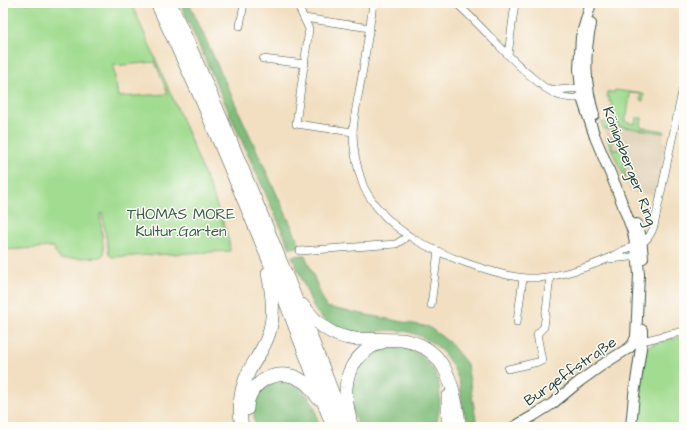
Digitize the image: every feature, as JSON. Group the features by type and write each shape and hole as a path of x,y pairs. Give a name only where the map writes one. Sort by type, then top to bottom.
{"highway":[{"path":"157,3 201,98 259,236 332,424"},
{"path":"170,3 231,142 296,297 346,427"},
{"path":"242,427 240,408 242,389 249,371 267,340 273,316 270,283 259,236"},
{"path":"296,297 319,324 336,335 356,339 409,341 430,350 440,361 452,388 455,424"},
{"path":"352,427 346,388 352,366 361,354 380,342 395,340"},
{"path":"249,427 247,407 250,395 263,380 281,374 300,379 310,386 332,424"}],"main road":[{"name":"Königsberger Ring","path":"591,3 581,37 579,69 584,94 636,220 640,256 639,339 631,427"},
{"name":"Königsberger Ring","path":"584,94 588,37 597,3"},
{"name":"Burgeffstraße","path":"514,427 552,404 580,381 629,348 639,339"},
{"path":"620,354 628,354 633,356 636,360 637,368"}],"street":[{"path":"240,26 244,3"},
{"path":"298,3 309,29 296,124 353,132"},
{"path":"373,3 353,132 358,171 368,194 382,214 396,227 419,243 463,262 500,274 523,278 550,277 607,259 629,247 638,245 649,237 654,226 684,82"},
{"path":"456,3 524,70 545,88 584,94"},
{"path":"508,54 515,3"},
{"path":"304,18 370,28"},
{"path":"263,59 305,64"},
{"path":"300,251 396,244 407,235"},
{"path":"431,305 438,251"},
{"path":"607,259 640,256"},
{"path":"508,369 542,361 537,334 544,327 550,277"},
{"path":"517,322 523,278"},
{"path":"639,339 684,331"}],"shaded area":[{"path":"601,122 664,131 663,141 666,141 656,196 630,192"}],"green space":[{"name":"THOMAS MORE Kultur.Garten","path":"3,3 131,3 211,190 225,228 230,251 113,257 109,255 102,213 100,214 104,254 100,257 60,259 53,247 3,250","holes":["155,62 168,94 118,97 113,66"]},
{"path":"180,3 189,3 301,247 290,248"},
{"path":"615,90 644,94 643,101 640,100 641,94 630,93 625,122 635,124 636,118 642,118 641,127 664,131 664,133 616,126 614,131 603,128 601,122 618,124 619,120 614,120 612,117 612,112 610,112 612,102 609,102 609,97 607,97 608,92 615,92"},
{"path":"606,137 613,138 612,149 627,151 624,166 626,176 625,179"},
{"path":"305,255 326,307 429,327 450,343 467,364 477,426 471,423 464,413 459,381 451,364 436,345 425,338 410,332 388,330 363,333 351,332 335,327 325,321 314,308 292,256"},
{"path":"684,336 684,427 639,427 644,356 646,350 655,343"},
{"path":"395,348 409,349 420,355 435,373 439,384 440,396 435,427 358,427 353,410 351,394 358,374 365,362 374,354"},
{"path":"290,382 302,390 311,400 321,427 256,427 254,420 255,396 271,383"}]}
